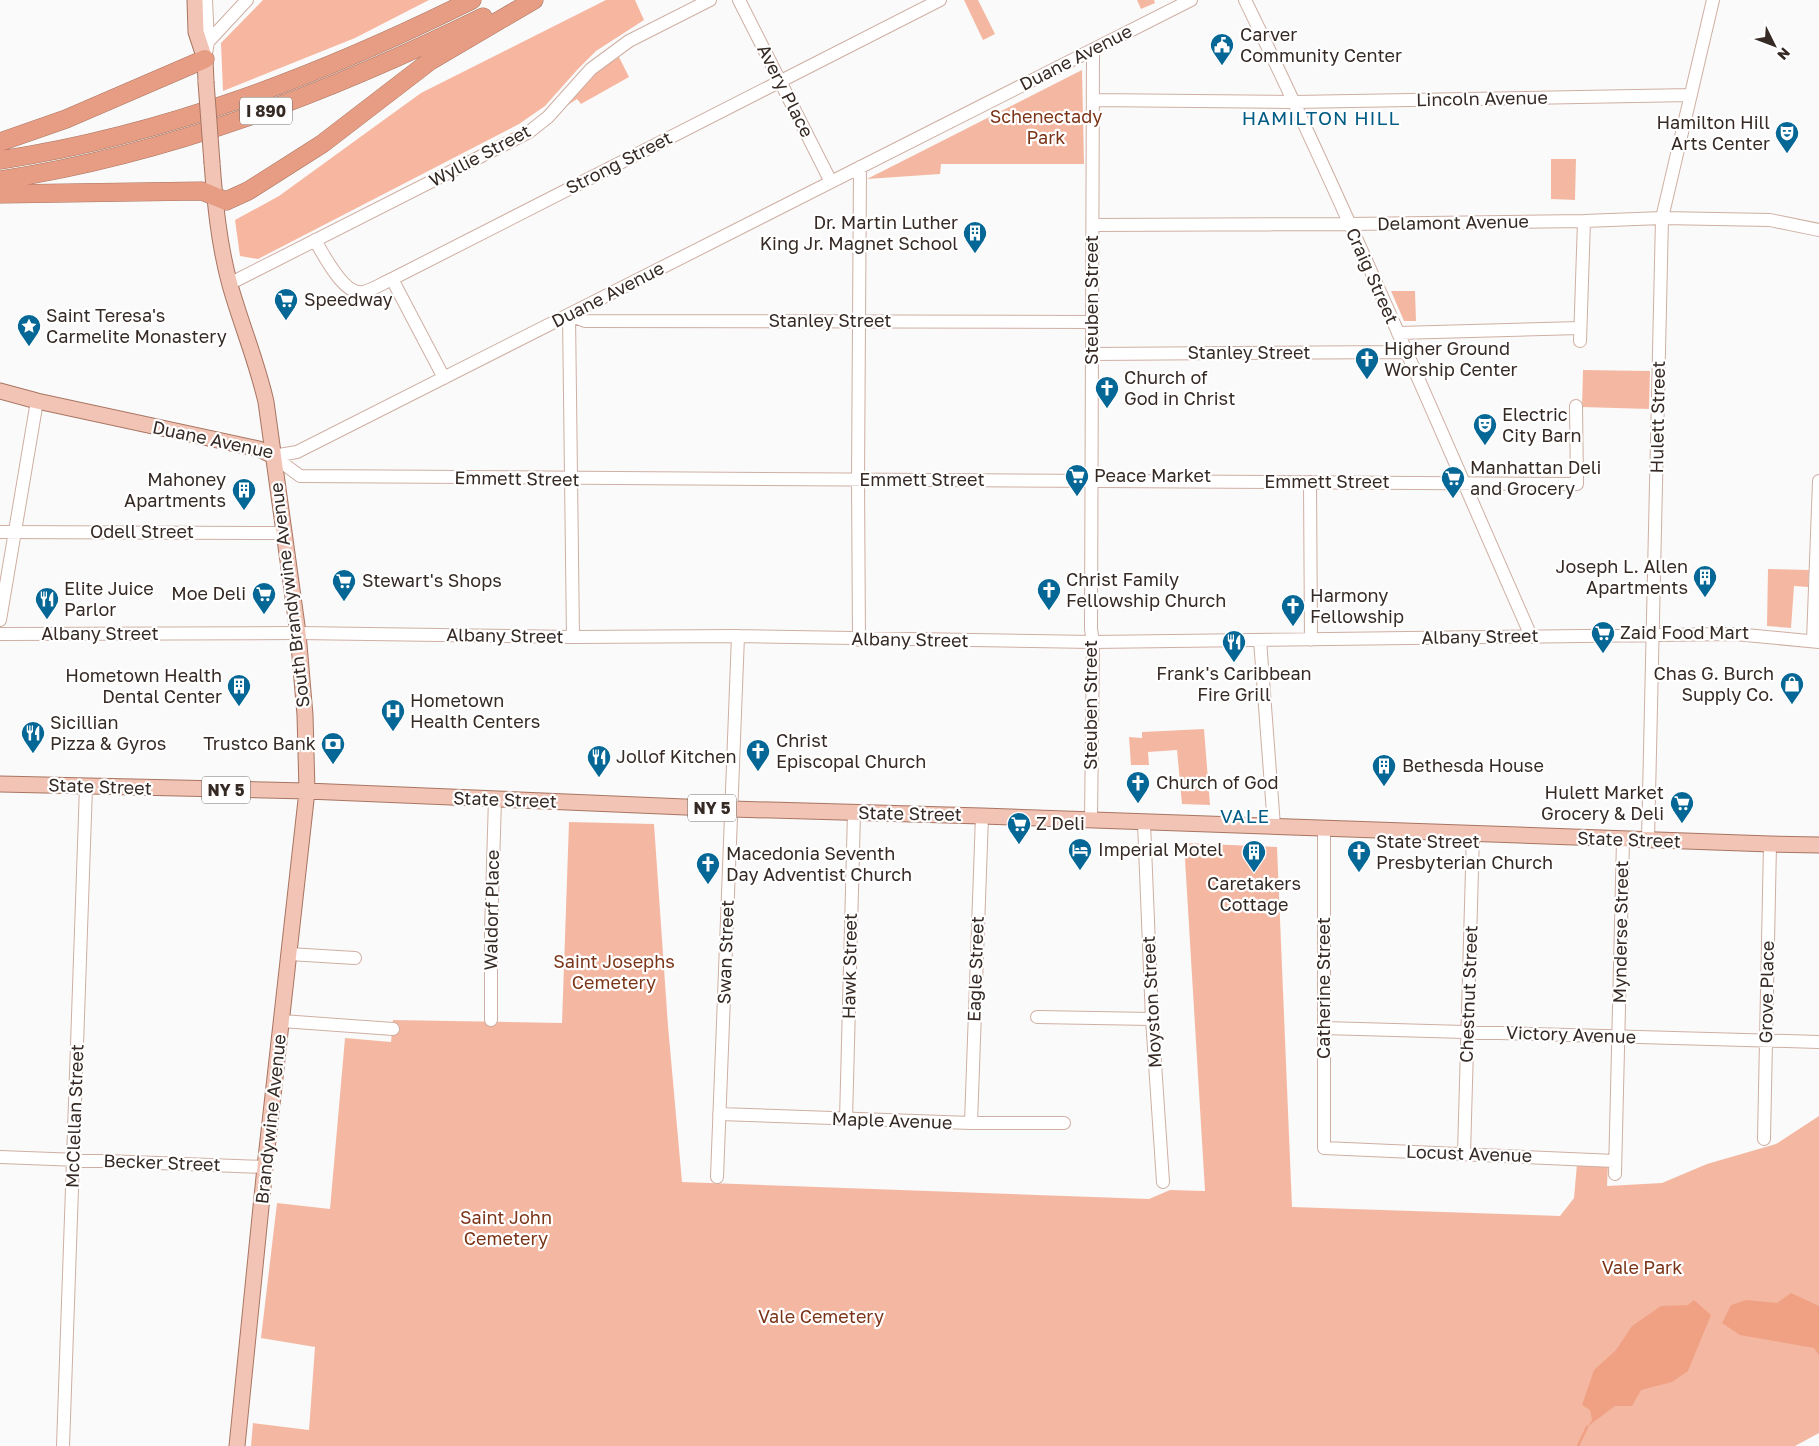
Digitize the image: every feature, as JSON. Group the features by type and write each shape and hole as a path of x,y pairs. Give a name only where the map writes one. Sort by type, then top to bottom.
{"highway":[{"name":"I 890","path":"0,160 117,137 215,108 355,55 472,0"},
{"name":"I 890","path":"0,180 122,156 236,121 363,73 517,0"},
{"path":"0,194 202,191 226,201 269,179 340,131 430,61 534,0"},
{"path":"0,142 66,119 206,51"}],"main road":[{"name":"South Brandywine Avenue","path":"195,0 196,32 206,51 206,82 214,197 229,284 261,381 266,402 298,633 305,715 307,791"},
{"name":"Duane Avenue","path":"0,392 259,449 273,456"},
{"name":"State Street","path":"0,784 307,791 732,809 1819,845"},
{"name":"Brandywine Avenue","path":"237,1446 265,1167 307,791"}],"street":[{"path":"206,0 206,51"},
{"path":"206,51 247,0"},
{"name":"Wyllie Street","path":"229,284 529,132 548,117 591,69 629,41 710,0"},
{"name":"Avery Place","path":"739,0 831,182"},
{"name":"Strong Street","path":"314,240 336,273 354,291 362,292 392,279 940,0"},
{"name":"Duane Avenue","path":"273,456 297,452 1191,0"},
{"name":"Craig Street","path":"1245,0 1349,224 1531,636"},
{"name":"Hulett Street","path":"1648,840 1662,218 1713,0"},
{"name":"Steuben Street","path":"1091,821 1093,642 1090,629 1093,50"},
{"name":"Lincoln Avenue","path":"1093,100 1294,102 1691,95"},
{"path":"859,640 858,320 860,168"},
{"name":"Delamont Avenue","path":"1092,225 1349,224 1584,221 1662,218 1770,220 1819,230"},
{"path":"1398,333 1580,335 1584,221"},
{"path":"392,279 444,378"},
{"path":"569,315 573,637"},
{"name":"Stanley Street","path":"569,315 585,320 1092,322"},
{"name":"Stanley Street","path":"1092,354 1406,352"},
{"path":"0,620 16,532 36,401"},
{"name":"Emmett Street","path":"273,456 300,476 572,480 1091,480 1577,484 1576,406"},
{"path":"1816,642 1819,481"},
{"path":"1310,482 1311,640"},
{"name":"Odell Street","path":"0,532 284,533"},
{"name":"Albany Street","path":"0,634 298,633 573,637 738,636 859,640 1093,642 1735,634 1816,642"},
{"name":"Swan Street","path":"717,1177 738,636"},
{"path":"1260,640 1274,826"},
{"name":"McClellan Street","path":"63,1446 86,786"},
{"name":"Waldorf Place","path":"491,1020 491,931 495,799"},
{"name":"Hawk Street","path":"846,1120 854,812"},
{"name":"Eagle Street","path":"971,1123 982,816"},
{"name":"Moyston Street","path":"1144,823 1152,1019 1163,1182"},
{"name":"Catherine Street","path":"1324,828 1324,1148"},
{"name":"Chestnut Street","path":"1464,1154 1474,834"},
{"name":"Mynderse Street","path":"1615,1174 1623,840"},
{"name":"Grove Place","path":"1764,1139 1770,844"},
{"path":"288,954 355,958"},
{"path":"1037,1017 1152,1019"},
{"path":"282,1021 394,1029"},
{"name":"Victory Avenue","path":"1324,1028 1819,1042"},
{"name":"Maple Avenue","path":"719,1114 846,1120 1064,1123"},
{"name":"Locust Avenue","path":"1324,1148 1615,1161"},
{"name":"Becker Street","path":"0,1157 265,1167"}],"green space":[{"path":"964,0 978,0 995,34 983,40"},
{"path":"1137,0 1154,0 1155,3 1141,9"},
{"name":"Schenectady Park","path":"1082,70 1084,164 941,164 940,174 867,179"},
{"path":"1551,159 1576,159 1575,200 1551,199"},
{"path":"1391,291 1415,291 1416,321 1404,321"},
{"path":"1583,370 1650,371 1649,409 1582,407"},
{"path":"1768,569 1809,570 1808,587 1794,586 1791,628 1767,626"},
{"path":"1204,729 1210,805 1182,804 1177,750 1148,752 1149,765 1131,765 1129,737 1142,738 1142,732"},
{"path":"569,822 654,824 668,1026 682,1182 1149,1199 1170,1190 1205,1191 1184,843 1277,847 1292,1207 1560,1216 1574,1198 1577,1164 1608,1164 1607,1186 1662,1183 1707,1164 1776,1144 1819,1116 1819,1433 1795,1446 251,1446 253,1423 309,1430 315,1347 261,1338 277,1203 330,1209 345,1038 391,1042 393,1020 562,1023"}],"shaded area":[{"path":"263,0 429,0 355,38 223,91 221,43"},
{"path":"606,0 635,0 644,20 596,51 545,106 519,124 258,259 240,256 235,220 279,196 421,93"},
{"path":"619,57 629,77 581,104 577,99 560,110 599,69"},
{"path":"1791,1293 1819,1306 1819,1355 1814,1348 1740,1335 1722,1323 1731,1305 1746,1300 1777,1303"},
{"path":"1694,1300 1711,1315 1688,1371 1672,1382 1641,1390 1632,1406 1615,1406 1587,1427 1592,1420 1590,1410 1582,1405 1594,1370 1616,1350 1632,1326 1661,1306 1688,1305"}],"waterway":[{"path":"1578,1446 1587,1427"}],"place":[{"name":"Carver Community Center","path":"1222,66"},
{"name":"Hamilton Hill Arts Center","path":"1787,154"},
{"name":"Dr. Martin Luther King Jr. Magnet School","path":"975,254"},
{"name":"Speedway","path":"286,321"},
{"name":"Saint Teresa's Carmelite Monastery","path":"29,347"},
{"name":"Higher Ground Worship Center","path":"1367,380"},
{"name":"Church of God in Christ","path":"1107,409"},
{"name":"Electric City Barn","path":"1485,446"},
{"name":"Peace Market","path":"1077,497"},
{"name":"Manhattan Deli and Grocery","path":"1453,499"},
{"name":"Mahoney Apartments","path":"244,511"},
{"name":"Joseph L. Allen Apartments","path":"1705,598"},
{"name":"Stewart's Shops","path":"344,602"},
{"name":"Christ Family Fellowship Church","path":"1049,611"},
{"name":"Moe Deli","path":"264,615"},
{"name":"Elite Juice Parlor","path":"47,620"},
{"name":"Harmony Fellowship","path":"1293,627"},
{"name":"Zaid Food Mart","path":"1603,654"},
{"name":"Frank's Caribbean Fire Grill","path":"1234,663"},
{"name":"Chas G. Burch Supply Co.","path":"1792,705"},
{"name":"Hometown Health Dental Center","path":"239,707"},
{"name":"Hometown Health Centers","path":"393,732"},
{"name":"Sicillian Pizza & Gyros","path":"33,754"},
{"name":"Trustco Bank","path":"333,765"},
{"name":"Christ Episcopal Church","path":"758,772"},
{"name":"Jollof Kitchen","path":"599,778"},
{"name":"Bethesda House","path":"1384,787"},
{"name":"Church of God","path":"1138,804"},
{"name":"Hulett Market Grocery & Deli","path":"1682,824"},
{"name":"Z Deli","path":"1019,845"},
{"name":"Imperial Motel","path":"1080,871"},
{"name":"Caretakers Cottage","path":"1254,873"},
{"name":"State Street Presbyterian Church","path":"1359,873"},
{"name":"Macedonia Seventh Day Adventist Church","path":"708,885"}],"district":[{"name":"HAMILTON HILL","path":"1321,118"},
{"name":"VALE","path":"1245,816"}],"park label":[{"name":"Saint Josephs Cemetery","path":"614,972"},
{"name":"Saint John Cemetery","path":"506,1228"},
{"name":"Vale Park","path":"1642,1268"},
{"name":"Vale Cemetery","path":"821,1317"}]}
